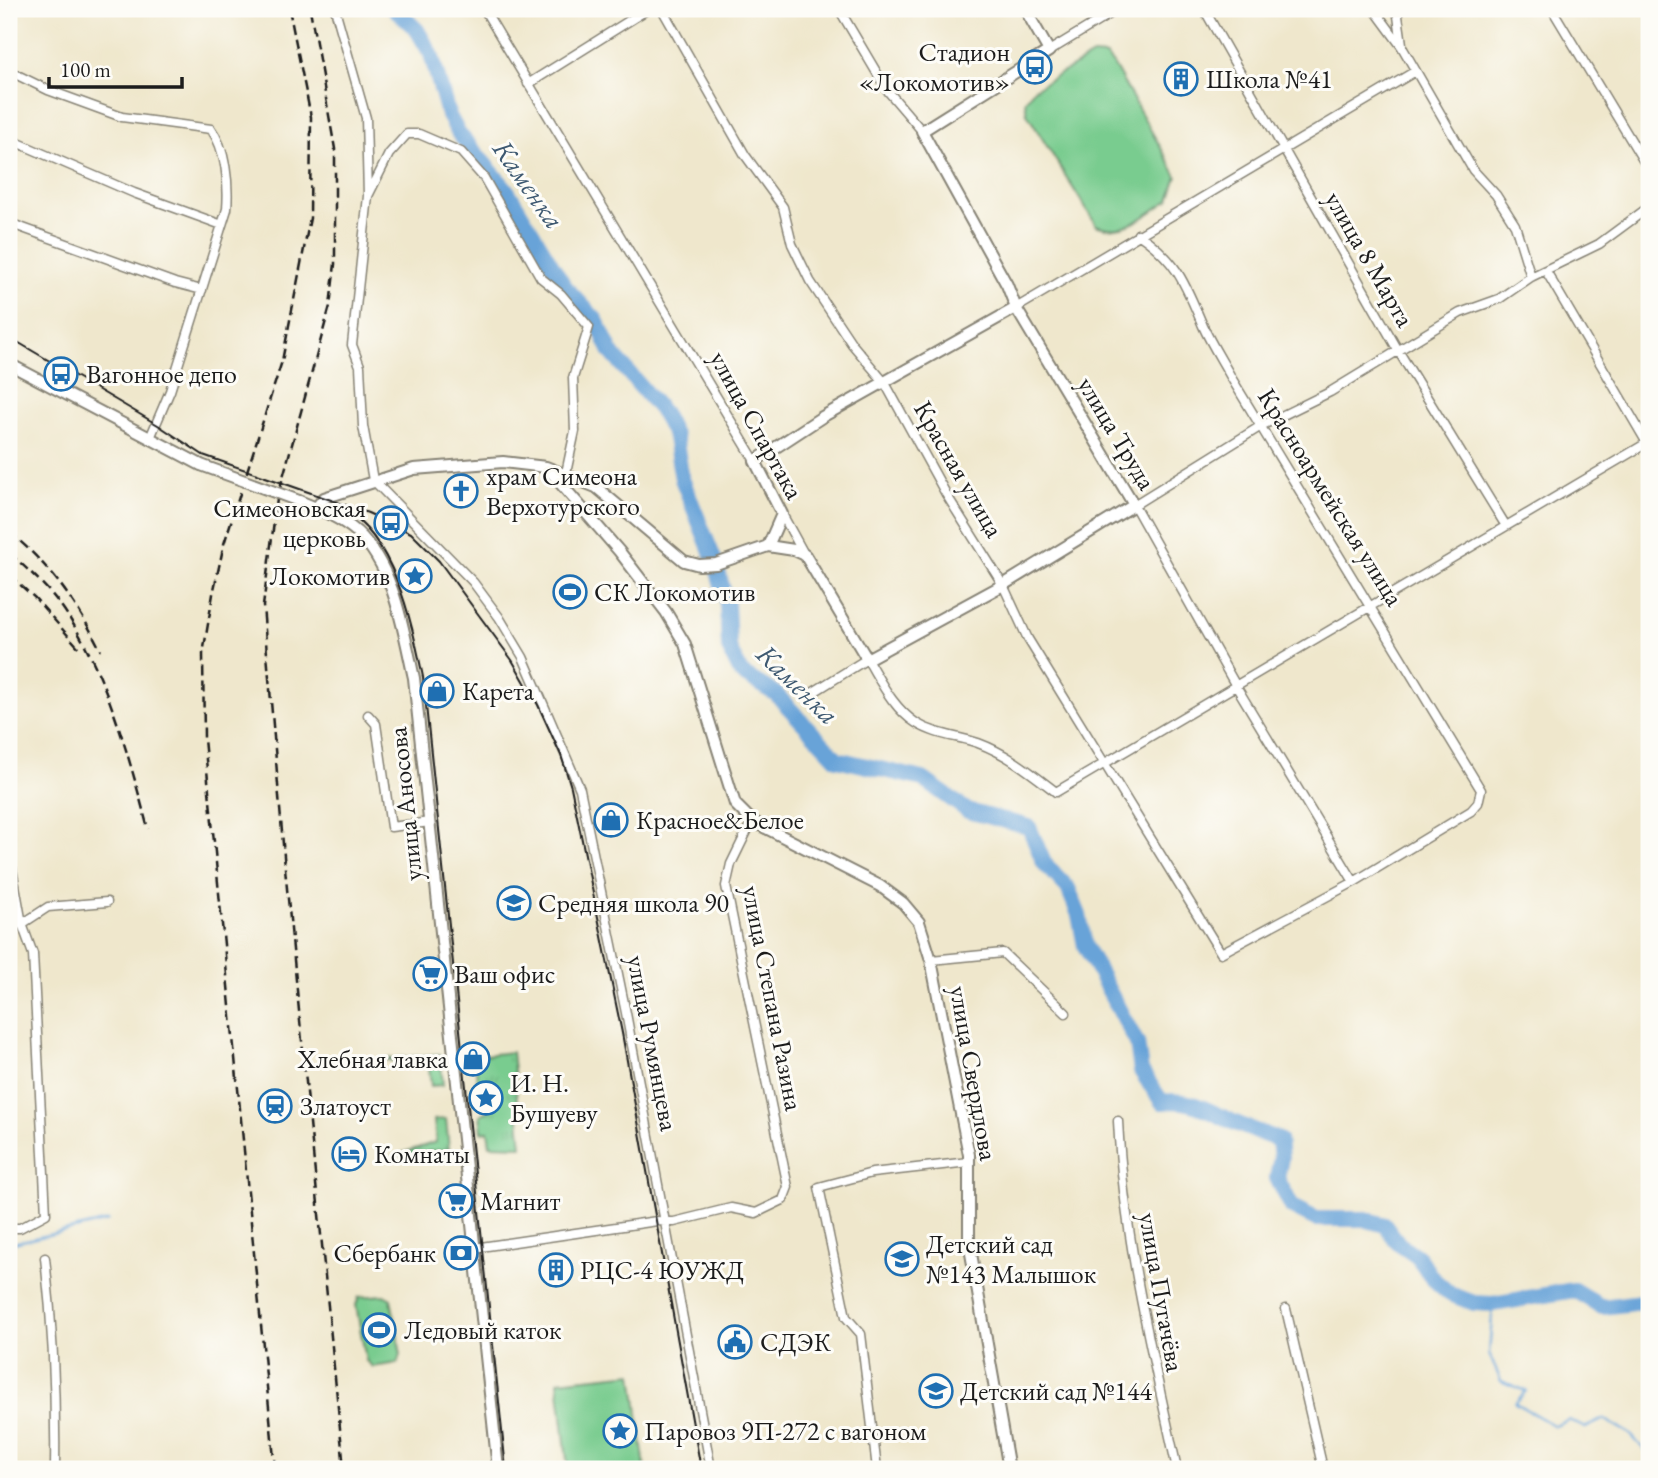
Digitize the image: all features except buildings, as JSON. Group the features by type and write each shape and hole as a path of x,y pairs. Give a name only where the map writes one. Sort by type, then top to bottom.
{"street":[{"path":"335,9 366,118 368,196 352,345 360,366 363,426 373,480"},
{"name":"улица Спартака","path":"484,9 755,461 805,555 888,695 917,723 941,734 991,748 1014,760 1056,792 1106,762"},
{"path":"528,84 648,9"},
{"name":"Красная улица","path":"662,9 745,156 783,207 792,244 810,281 852,344 885,383 946,494 1003,585 1028,639 1221,953 1354,882"},
{"name":"улица Труда","path":"839,9 887,90 922,131 1007,285 1016,308 1134,505 1236,686 1354,882"},
{"path":"1025,9 1049,51"},
{"path":"922,131 1118,9"},
{"name":"улица 8 Марта","path":"1204,9 1399,352 1506,526"},
{"path":"1374,9 1402,47 1413,72 1473,170 1496,195 1515,225 1531,277"},
{"path":"1397,9 1402,47"},
{"path":"1552,9 1649,170"},
{"path":"9,71 48,90 122,117 211,129 219,141 228,194 222,225 163,411 150,439"},
{"path":"755,461 822,417 1016,308 1413,72"},
{"path":"368,196 389,154 407,134 419,134 461,152 484,178 541,278 561,295 589,327 573,378 575,431 566,473"},
{"path":"9,139 134,193 222,225"},
{"path":"812,694 867,659 1003,585 1261,426 1399,352 1460,313 1499,299 1531,277 1615,234 1649,207"},
{"path":"9,223 175,284 202,290"},
{"name":"Красноармейская улица","path":"1138,234 1160,249 1179,270 1204,328 1481,790 1478,803 1471,811 1354,882"},
{"path":"1106,762 1647,443 1546,271"},
{"name":"улица Аносова","path":"9,364 201,465 316,508 357,532 369,545 386,576 401,619 414,678 498,1469"},
{"path":"316,508 324,498 399,471 503,462 546,467 596,487 669,552 684,561 699,565 731,560 768,546 794,550 805,555"},
{"path":"546,467 619,551 666,612 685,644 726,783 735,804 752,821"},
{"name":"улица Румянцева","path":"373,480 473,582 499,617 523,657 580,789 666,1221 711,1469"},
{"path":"768,546 782,514"},
{"path":"368,715 376,724 391,827 430,822"},
{"name":"улица Свердлова","path":"752,821 880,886 903,903 919,922 931,960 969,1162 969,1242 1009,1469"},
{"name":"улица Степана Разина","path":"666,1221 674,1222 731,1209 756,1213 783,1200 788,1187 726,886 732,864 752,821"},
{"path":"9,852 22,923 33,954 46,1214 20,1228 9,1228"},
{"path":"9,925 22,923 48,907 107,902"},
{"path":"931,960 1003,953 1066,1013"},
{"name":"улица Пугачёва","path":"1118,1121 1130,1247 1150,1356 1177,1469"},
{"path":"877,1469 861,1334 846,1317 819,1187 872,1173 969,1162"},
{"path":"474,1248 666,1221"},
{"path":"45,1258 52,1312 58,1447 55,1469"},
{"path":"1286,1309 1323,1469"}],"green space":[{"path":"1093,55 1106,56 1113,64 1177,176 1169,200 1134,223 1116,228 1096,225 1027,114 1025,101 1034,89"},
{"path":"512,1052 522,1146 490,1145 488,1131 482,1132 480,1115 493,1108 496,1096 490,1085 477,1082 475,1056"},
{"path":"440,1054 443,1085 431,1086 429,1067 383,1059"},
{"path":"446,1119 449,1149 393,1156 436,1142 434,1120"},
{"name":"Ледовый каток","path":"384,1295 391,1299 401,1355 398,1363 373,1367 366,1361 356,1305 359,1297"},
{"path":"633,1373 645,1469 568,1469 558,1381"}],"waterway":[{"name":"Каменка","path":"395,9 417,30 431,54 448,114 459,134 507,190 565,287 596,320 611,352 663,413 675,437 682,479 716,564 727,604 729,648 741,673 776,694 837,759 923,779 968,811 1029,827 1044,863 1068,888 1079,915 1085,946 1137,1043 1141,1071 1162,1102 1182,1102 1198,1106 1279,1140 1281,1158 1277,1178 1292,1207 1316,1219 1364,1219 1385,1225 1399,1244 1418,1257 1432,1278 1450,1294 1474,1303 1493,1304 1574,1290 1602,1307 1649,1301"},
{"path":"9,1244 108,1221"},
{"path":"1493,1304 1489,1354 1501,1381 1526,1391 1515,1403 1555,1426 1569,1420 1585,1428 1604,1419 1630,1434 1649,1455"}],"tram line":[{"path":"9,337 158,425 203,455 368,513 411,533 439,561 512,660 538,705 561,755 571,787 622,1033 701,1469"},
{"path":"343,510 361,523 376,540 388,561 407,608 423,677 506,1469"}],"railway":[{"path":"275,1469 204,739 203,654 224,544 282,361 310,218 311,117 289,9"},
{"path":"310,9 335,149 335,264 330,306 277,499 263,606 285,868 344,1469"},
{"path":"9,532 50,571 83,617 101,651"},
{"path":"9,553 55,598 82,639 116,719 148,829"},
{"path":"9,575 35,598 79,648"}],"place":[{"name":"Стадион «Локомотив»","path":"1035,67"},
{"name":"Школа №41","path":"1181,79"},
{"name":"Вагонное депо","path":"61,374"},
{"name":"храм Симеона Верхотурского","path":"461,491"},
{"name":"Симеоновская церковь","path":"391,523"},
{"name":"Локомотив","path":"415,576"},
{"name":"СК Локомотив","path":"570,592"},
{"name":"Карета","path":"437,691"},
{"name":"Красное&Белое","path":"611,820"},
{"name":"Средняя школа 90","path":"514,903"},
{"name":"Ваш офис","path":"430,974"},
{"name":"Хлебная лавка","path":"473,1059"},
{"name":"И. Н. Бушуеву","path":"486,1098"},
{"name":"Златоуст","path":"275,1106"},
{"name":"Комнаты","path":"349,1154"},
{"name":"Магнит","path":"456,1201"},
{"name":"Сбербанк","path":"461,1253"},
{"name":"Детский сад №143 Малышок","path":"902,1259"},
{"name":"РЦС-4 ЮУЖД","path":"556,1270"},
{"name":"Ледовый каток","path":"379,1330"},
{"name":"СДЭК","path":"735,1342"},
{"name":"Детский сад №144","path":"936,1391"},
{"name":"Паровоз 9П-272 с вагоном","path":"620,1431"}]}
